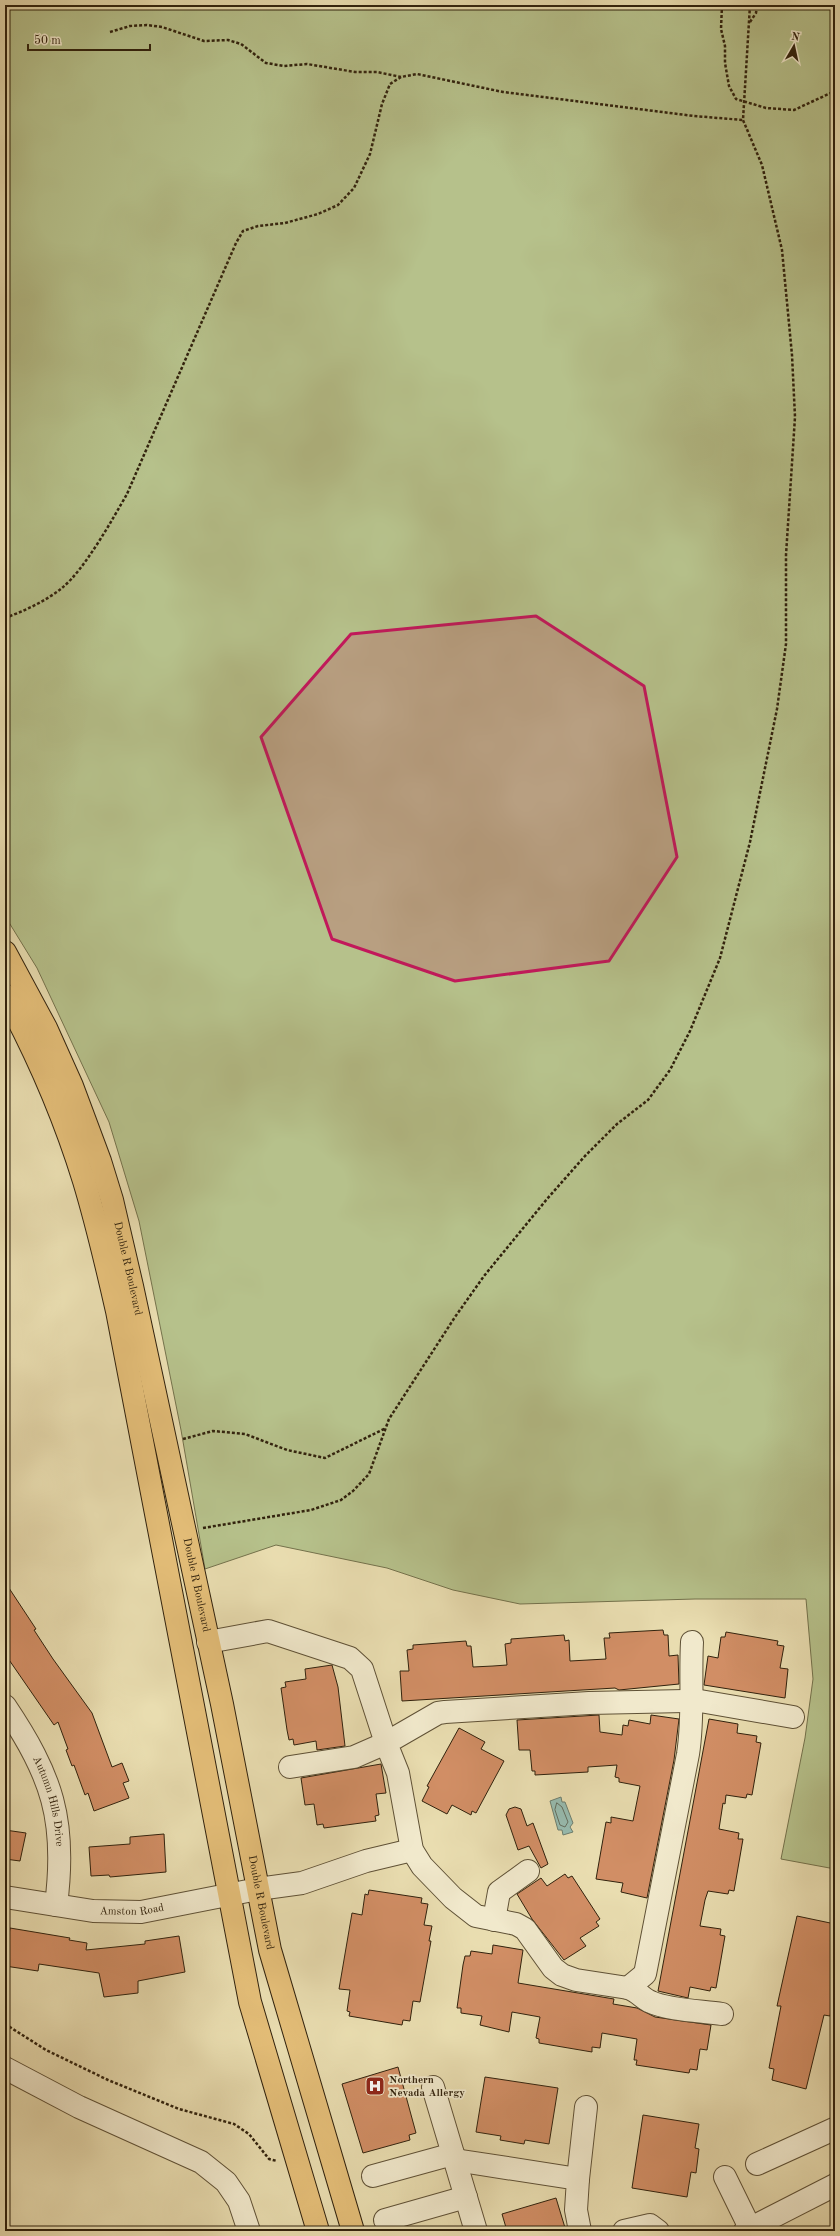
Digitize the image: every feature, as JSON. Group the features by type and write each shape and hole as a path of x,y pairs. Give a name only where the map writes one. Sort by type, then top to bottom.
{"main road":[{"name":"Double R Boulevard","path":"5,952 46,1028 72,1086 112,1200 132,1286 208,1642 277,1976 353,2231"},
{"name":"Double R Boulevard","path":"5,994 33,1049 56,1101 94,1215 120,1326 252,2008 318,2231"}],"street":[{"path":"208,1642 268,1631 350,1658 358,1663 362,1669 386,1743 398,1773 412,1850 422,1866 476,1916 516,1924 525,1930 553,1968 562,1975 576,1980 635,1990 656,2004 722,2014"},
{"path":"628,1988 643,1978 645,1974 688,1754 692,1730 690,1674 692,1642"},
{"path":"290,1766 354,1757 386,1743 438,1713 445,1712 589,1704 692,1701 793,1717"},
{"name":"Autumn Hills Drive","path":"5,1706 38,1760 50,1789 56,1812 59,1846 59,1882 56,1905"},
{"name":"Amston Road","path":"5,1897 114,1913 141,1912 258,1889 302,1883 366,1861 412,1850"},
{"path":"494,1920 499,1892 528,1870"},
{"path":"5,2068 79,2107 201,2162 226,2182 239,2201 249,2231"},
{"path":"433,2087 476,2231"},
{"path":"580,2231 576,2210 586,2106"},
{"path":"757,2164 835,2126"},
{"path":"373,2176 454,2157 578,2179"},
{"path":"725,2177 747,2230 835,2185"},
{"path":"386,2220 466,2197"},
{"path":"624,2231 650,2225 658,2231"}],"path":[{"path":"722,5 721,29 725,46 725,63 729,86 736,99 744,103 766,108 794,110 835,91"},
{"path":"200,1528 311,1510 341,1500 354,1491 369,1474 389,1419 484,1276 571,1172 617,1124 648,1100 670,1070 690,1031 720,958 750,842 777,709 786,644 786,555 795,417 791,348 782,250 762,165 743,120 750,5"},
{"path":"750,22 756,13 757,5"},
{"path":"110,32 130,26 146,25 162,27 204,41 228,40 241,44 266,63 284,66 307,64 355,72 377,72 401,77"},
{"path":"5,618 20,613 63,588 109,526 128,494 236,243 243,231 258,226 285,223 318,214 338,205 354,188 370,154 382,104 390,84 401,77 417,74 518,94 694,116 743,120"},
{"path":"180,1440 213,1431 245,1434 287,1450 325,1458 386,1427"},
{"path":"5,2024 46,2050 108,2080 179,2109 234,2124 249,2134 269,2159 277,2161"}],"highlighted area":[{"path":"536,616 644,686 677,857 609,961 455,981 332,939 261,737 351,634"}],"green space":[{"path":"5,5 835,5 835,1869 781,1859 805,1738 813,1679 806,1599 695,1599 520,1604 453,1590 387,1568 276,1545 205,1569 181,1430 139,1221 109,1122 37,968 5,916"}],"water":[{"path":"561,1797 562,1802 565,1802 573,1823 570,1827 573,1832 563,1835 562,1830 558,1830 550,1801"}],"building":[{"path":"5,1582 36,1629 34,1630 53,1659 92,1713 112,1767 122,1763 129,1781 123,1783 129,1798 94,1811 88,1793 85,1795 74,1765 72,1766 66,1750 68,1749 58,1722 54,1725 5,1654"},
{"path":"663,1630 664,1635 668,1635 669,1656 678,1655 679,1684 619,1690 615,1688 402,1701 400,1671 409,1671 407,1650 413,1649 413,1645 466,1641 467,1646 471,1646 473,1667 493,1666 507,1665 505,1644 511,1643 511,1639 564,1635 565,1641 569,1640 570,1661 606,1659 604,1638 610,1638 609,1633"},
{"path":"726,1632 778,1641 777,1645 784,1646 780,1668 788,1669 785,1698 704,1685 708,1656 718,1658 721,1637 725,1637"},
{"path":"332,1665 338,1687 345,1746 317,1750 316,1741 294,1745 293,1739 289,1740 281,1688 286,1687 285,1682 306,1679 305,1669"},
{"path":"599,1715 600,1732 622,1735 623,1725 628,1726 629,1720 650,1724 651,1715 679,1719 674,1760 647,1898 621,1892 623,1883 596,1879 606,1822 611,1823 611,1817 633,1821 640,1786 619,1782 619,1778 615,1777 617,1765 588,1767 588,1772 535,1775 535,1771 532,1771 530,1750 519,1750 517,1720"},
{"path":"709,1719 738,1724 737,1733 757,1736 756,1742 761,1743 752,1795 747,1794 746,1798 726,1795 725,1804 723,1803 719,1829 739,1833 738,1839 743,1839 734,1891 729,1890 728,1894 708,1891 700,1926 721,1929 720,1935 725,1936 716,1988 711,1987 710,1991 690,1987 688,1998 658,1991"},
{"path":"459,1728 485,1742 481,1749 504,1761 476,1813 472,1811 471,1815 452,1805 447,1814 422,1801 429,1787 427,1786"},
{"path":"381,1764 386,1793 376,1794 379,1815 375,1816 376,1821 324,1828 323,1824 317,1825 314,1804 305,1805 301,1778"},
{"path":"515,1807 521,1809 527,1826 533,1823 548,1864 541,1868 529,1846 518,1850 506,1815 509,1809"},
{"path":"5,1830 26,1833 20,1861 5,1859"},
{"path":"164,1834 166,1872 110,1877 109,1875 91,1876 89,1847 130,1844 130,1837"},
{"path":"565,1874 568,1878 572,1876 600,1919 596,1922 599,1926 580,1938 586,1946 564,1960 532,1919 517,1894 541,1878 547,1886"},
{"path":"369,1890 422,1898 421,1903 428,1904 424,1925 432,1926 429,1941 431,1941 420,2002 413,2001 410,2021 403,2020 402,2025 349,2016 350,2012 347,2011 350,1990 339,1989 352,1913 362,1915 365,1894 368,1895"},
{"path":"797,1916 835,1924 831,1945 835,1946 835,1994 830,2016 824,2015 806,2089 772,2080 774,2069 769,2068 781,2006 777,2006"},
{"path":"10,1928 70,1938 69,1940 87,1943 86,1950 145,1944 145,1941 179,1936 185,1972 138,1981 138,1993 104,1997 99,1973 39,1964 38,1971 5,1966"},
{"path":"493,1945 523,1950 518,1983 614,1999 613,2004 637,2008 655,2017 711,2025 707,2050 700,2049 697,2070 690,2069 689,2073 636,2065 637,2060 634,2060 637,2039 602,2033 600,2048 592,2047 592,2052 539,2043 539,2039 536,2038 540,2017 512,2012 509,2032 480,2025 482,2016 461,2013 461,2008 457,2008 463,1965 465,1956 470,1956 471,1951 492,1954"},
{"path":"398,2067 416,2133 409,2135 410,2140 363,2153 342,2084"},
{"path":"485,2077 558,2088 549,2144 525,2140 524,2144 500,2140 501,2136 476,2132"},
{"path":"643,2115 699,2124 695,2148 699,2149 696,2173 691,2172 687,2197 632,2188"},
{"path":"556,2198 566,2231 507,2231 502,2214"}],"place":[{"name":"Northern Nevada Allergy","path":"375,2086"}]}
